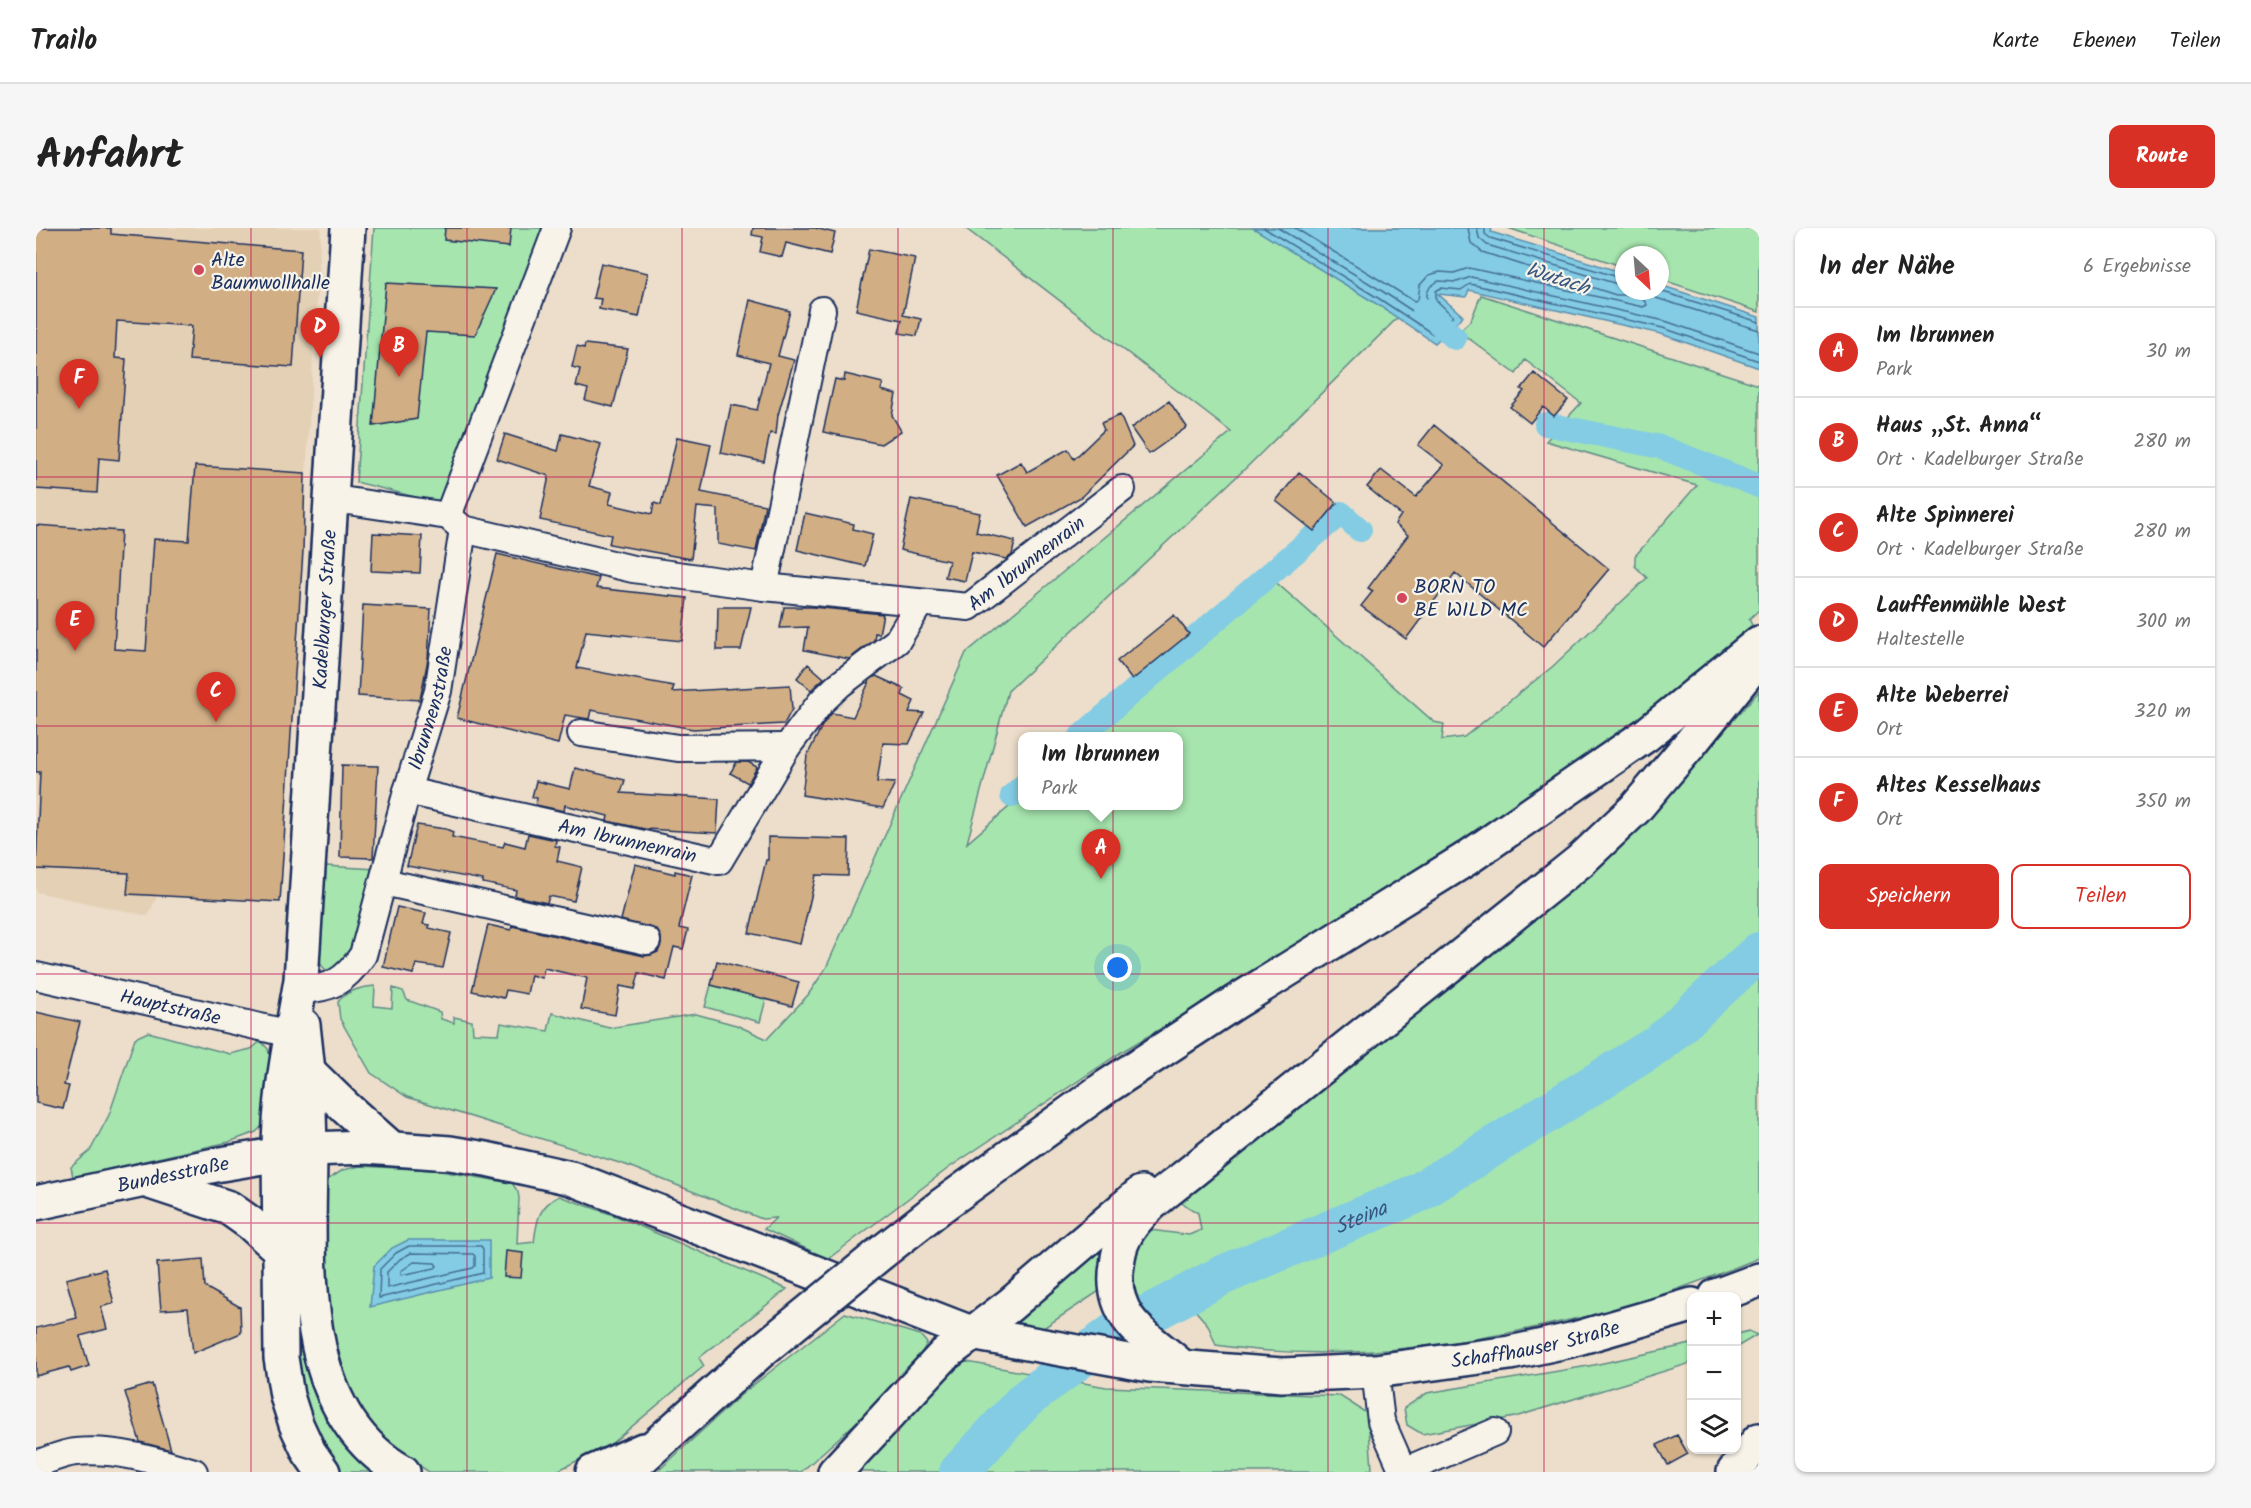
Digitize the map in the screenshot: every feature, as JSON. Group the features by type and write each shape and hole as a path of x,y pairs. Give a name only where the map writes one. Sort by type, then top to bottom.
{"main road":[{"name":"Kadelburger Straße","path":"295,1151 281,1100 298,1035 348,228"},
{"path":"626,1472 827,1296 941,1206 1106,1087 1466,859 1646,735 1759,643"},
{"path":"1166,1361 1127,1317 1119,1298 1115,1278 1124,1238 1135,1223 1154,1202 1580,861 1635,809 1759,657"},
{"path":"835,1472 944,1355 1010,1305 1133,1200 1399,988 1519,908"},
{"name":"Kadelburger Straße","path":"295,1151 308,1071 298,1035"},
{"path":"308,1071 391,1148"},
{"name":"Bundesstraße","path":"36,1203 295,1151 347,1146 391,1148 486,1159 571,1178 971,1333"},
{"path":"295,1151 280,1250 281,1358 287,1396 296,1424 309,1452 322,1472"},
{"path":"295,1151 315,1332 324,1370 340,1405 363,1440 391,1466 403,1472"},
{"path":"144,1180 229,1208 280,1250"},
{"path":"1727,1292 1759,1280"},
{"path":"1741,1307 1759,1306"},
{"name":"Schaffhauser Straße","path":"971,1333 1032,1344 1282,1375 1375,1371 1510,1353 1571,1340 1687,1308"},
{"path":"1734,1472 1759,1440"},
{"path":"593,1472 656,1444"}],"street":[{"name":"Ibrunnenstraße","path":"299,990 321,989 336,983 352,971 363,956 407,791 438,691 456,523 557,228"},
{"path":"764,586 822,310"},
{"name":"Am Ibrunnenrain","path":"331,502 348,501 456,523 633,568 764,586 969,607 1122,489"},
{"name":"Am Ibrunnenrain","path":"407,791 719,861 787,747 821,702 839,685 897,641 920,603"},
{"path":"580,733 678,748 787,747"},
{"path":"384,882 647,941"},
{"name":"Hauptstraße","path":"36,976 298,1035"},
{"path":"1375,1371 1381,1422 1402,1472 1495,1432"},
{"path":"36,1464 73,1452 99,1451 160,1462 194,1472"}],"shaded area":[{"path":"36,228 321,228 280,902 157,896 148,916 36,892"}],"green space":[{"path":"374,228 551,228 443,504 356,482"},
{"path":"965,228 1488,228 1248,466 1008,691 967,843 1018,799 1018,810 1183,810 1183,732 1095,732 1271,578 1434,722 1444,724 1442,740 1464,737 1552,667 1647,578 1635,566 1635,556 1697,485 1546,441 1581,403 1525,360 1516,374 1459,331 1471,320 1481,295 1759,385 1759,610 1749,619 1752,625 1680,688 1569,770 1305,943 1123,1051 950,1167 828,1259 764,1229 776,1218 762,1219 626,1165 407,1097 371,1073 340,1019 338,1002 355,990 375,986 374,1006 392,1008 393,988 403,991 407,1000 440,1012 441,1019 454,1023 454,1017 472,1021 473,1033 499,1034 501,1023 548,1031 552,1013 609,1028 696,1014 736,1025 767,1039 808,995 826,968 966,653 1231,432"},
{"path":"1508,228 1759,228 1759,312 1669,282 1669,246 1615,246 1615,264"},
{"path":"1759,691 1759,1258 1693,1284 1602,1314 1475,1339 1388,1350 1302,1353 1216,1345 1208,1325 1192,1307 1159,1325 1135,1291 1132,1268 1141,1244 1150,1230 1189,1235 1201,1230 1198,1213 1177,1200 1643,823"},
{"path":"325,866 376,869 360,923 348,952 336,968 326,970 319,958"},
{"path":"711,985 766,999 760,1022 705,1007"},
{"path":"148,1032 230,1054 251,1049 261,1041 268,1049 273,1067 266,1122 256,1132 229,1142 73,1177 71,1167 90,1151 109,1115 135,1038"},
{"path":"360,1166 434,1170 512,1183 519,1198 517,1244 534,1242 540,1215 552,1200 559,1196 616,1216 787,1289 699,1358 704,1366 612,1443 555,1472 429,1472 391,1447 367,1424 343,1387 324,1314 323,1200 327,1180 343,1170"},
{"path":"297,1180 302,1323 383,1472 336,1472 314,1433 292,1357"},
{"path":"1114,1236 1107,1286 1042,1329 1017,1324 1013,1321"},
{"path":"845,1313 920,1335 927,1343 913,1368 801,1472 657,1472 743,1393"},
{"path":"1749,1331 1757,1335 1741,1345 1741,1333"},
{"path":"1687,1345 1687,1364 1515,1417 1422,1434 1407,1425 1404,1408 1427,1393 1594,1365"},
{"path":"967,1362 1106,1387 1340,1396 1368,1414 1372,1469 1365,1472 848,1472 955,1364"}],"water":[{"name":"Wutach","path":"1253,228 1492,228 1491,232 1615,270 1615,300 1669,300 1669,288 1759,317 1759,368 1661,334 1469,290 1466,297 1438,294 1463,316 1435,343"},
{"path":"408,1240 489,1240 489,1278 370,1307 374,1266 392,1248"}],"building":[{"path":"36,228 111,228 111,234 301,250 293,367 189,360 192,326 117,321 115,358 126,359 119,460 99,458 97,493 36,489"},
{"path":"445,228 511,228 509,247 444,240"},
{"path":"753,228 815,228 835,233 830,254 786,243 782,257 760,252 763,237 752,235"},
{"path":"869,249 915,258 903,315 921,319 917,336 899,333 902,320 856,310"},
{"path":"601,263 648,273 639,317 599,309 601,299 593,298"},
{"path":"386,283 496,289 475,335 426,332 417,419 373,426"},
{"path":"750,300 790,311 778,356 794,360 778,415 776,434 770,433 764,462 721,453 731,405 757,410 769,363 738,355"},
{"path":"585,344 628,349 613,407 585,400 588,389 576,386 580,369 572,367 577,346 584,348"},
{"path":"1534,373 1568,400 1554,416 1543,407 1530,423 1510,407 1524,391 1521,389"},
{"path":"845,374 883,383 881,390 896,394 892,415 901,431 881,444 823,432 835,379 844,381"},
{"path":"1169,401 1187,427 1149,454 1131,428"},
{"path":"1120,415 1133,446 1081,497 1027,527 997,475 1021,462 1027,472 1068,449 1074,459 1104,430 1101,423"},
{"path":"1434,425 1609,569 1543,647 1455,573 1406,639 1361,606 1373,591 1368,588 1408,535 1395,524 1401,515 1367,487 1381,470 1416,497 1444,465 1418,445"},
{"path":"505,434 558,451 562,434 601,444 589,486 612,492 609,504 652,514 654,503 661,505 677,437 711,444 701,492 765,505 756,551 718,544 718,509 697,507 691,559 609,544 611,535 540,520 549,476 497,459"},
{"path":"195,466 305,473 303,551 280,902 127,894 129,873 36,869 40,772 36,772 36,525 121,531 114,649 146,651 154,539 189,541"},
{"path":"1299,472 1337,503 1314,531 1276,501"},
{"path":"911,499 980,513 976,532 1015,541 1012,555 1006,559 972,552 965,581 945,577 949,561 900,550"},
{"path":"805,513 854,524 853,529 873,534 865,566 797,550"},
{"path":"373,533 422,536 420,573 371,571"},
{"path":"497,554 599,578 596,588 687,598 682,641 586,631 577,668 674,686 672,692 790,685 792,709 784,724 693,729 591,710 589,719 565,715 558,744 457,718"},
{"path":"363,605 431,609 428,659 420,700 358,696"},
{"path":"718,607 751,607 741,650 717,650"},
{"path":"784,607 812,607 883,614 879,634 875,633 874,640 849,659 804,650 808,627 780,628"},
{"path":"1174,615 1189,634 1132,680 1117,661"},
{"path":"808,664 824,678 811,690 797,678"},
{"path":"876,676 904,689 902,695 914,701 909,712 924,713 909,744 883,743 877,782 895,783 883,808 802,795 807,756 823,724 832,713 853,717 870,680"},
{"path":"737,762 748,762 757,767 748,783 730,773"},
{"path":"342,765 378,766 373,858 340,857"},
{"path":"575,768 625,780 621,793 719,799 717,833 645,829 607,821 608,816 565,805 564,811 536,805 537,798 532,797 536,781 570,789"},
{"path":"417,825 446,829 453,832 452,837 503,847 505,842 525,847 528,834 556,840 555,846 560,847 557,861 582,867 574,901 549,896 547,903 515,896 516,890 483,883 483,880 407,866"},
{"path":"768,837 849,839 848,876 816,875 800,944 749,933 766,860 768,860"},
{"path":"635,864 675,874 675,871 692,875 679,928 688,930 683,949 674,947 666,980 639,973 635,989 620,986 615,1015 581,1009 587,978 544,968 542,978 531,975 527,994 506,990 504,998 472,991 488,925 511,930 512,926 644,956 658,952 661,937 657,930 621,920"},
{"path":"397,907 426,913 423,924 429,925 429,928 451,933 443,968 416,964 413,974 383,967"},
{"path":"717,961 799,982 792,1006 711,985"},
{"path":"36,1012 80,1022 64,1085 69,1086 63,1109 36,1103"},
{"path":"506,1251 523,1253 521,1278 504,1277"},
{"path":"203,1259 205,1287 240,1307 241,1333 193,1353 188,1308 161,1310 157,1263"},
{"path":"105,1269 114,1303 101,1307 107,1329 80,1336 89,1366 71,1372 69,1367 36,1376 36,1328 77,1318 66,1279"},
{"path":"152,1384 171,1450 140,1442 125,1392"},
{"path":"1677,1435 1688,1454 1668,1465 1657,1445"}],"waterway":[{"path":"1424,310 1455,338"},
{"path":"1546,424 1661,447 1759,486"},
{"path":"1086,732 1341,513 1360,530"},
{"path":"1012,796 1018,791"},
{"name":"Steina","path":"959,1472 1025,1400 1115,1332 1223,1275 1418,1193 1660,1043 1759,952"}],"place":[{"name":"Alte Baumwollhalle","path":"199,270"},
{"name":"Lauffenmühle West","path":"320,358"},
{"name":"Haus „St. Anna“","path":"399,377"},
{"name":"Altes Kesselhaus","path":"79,409"},
{"name":"BORN TO BE WILD MC","path":"1402,598"},
{"name":"Alte Weberrei","path":"75,651"},
{"name":"Alte Spinnerei","path":"216,722"},
{"name":"Im Ibrunnen","path":"1101,879"}]}
